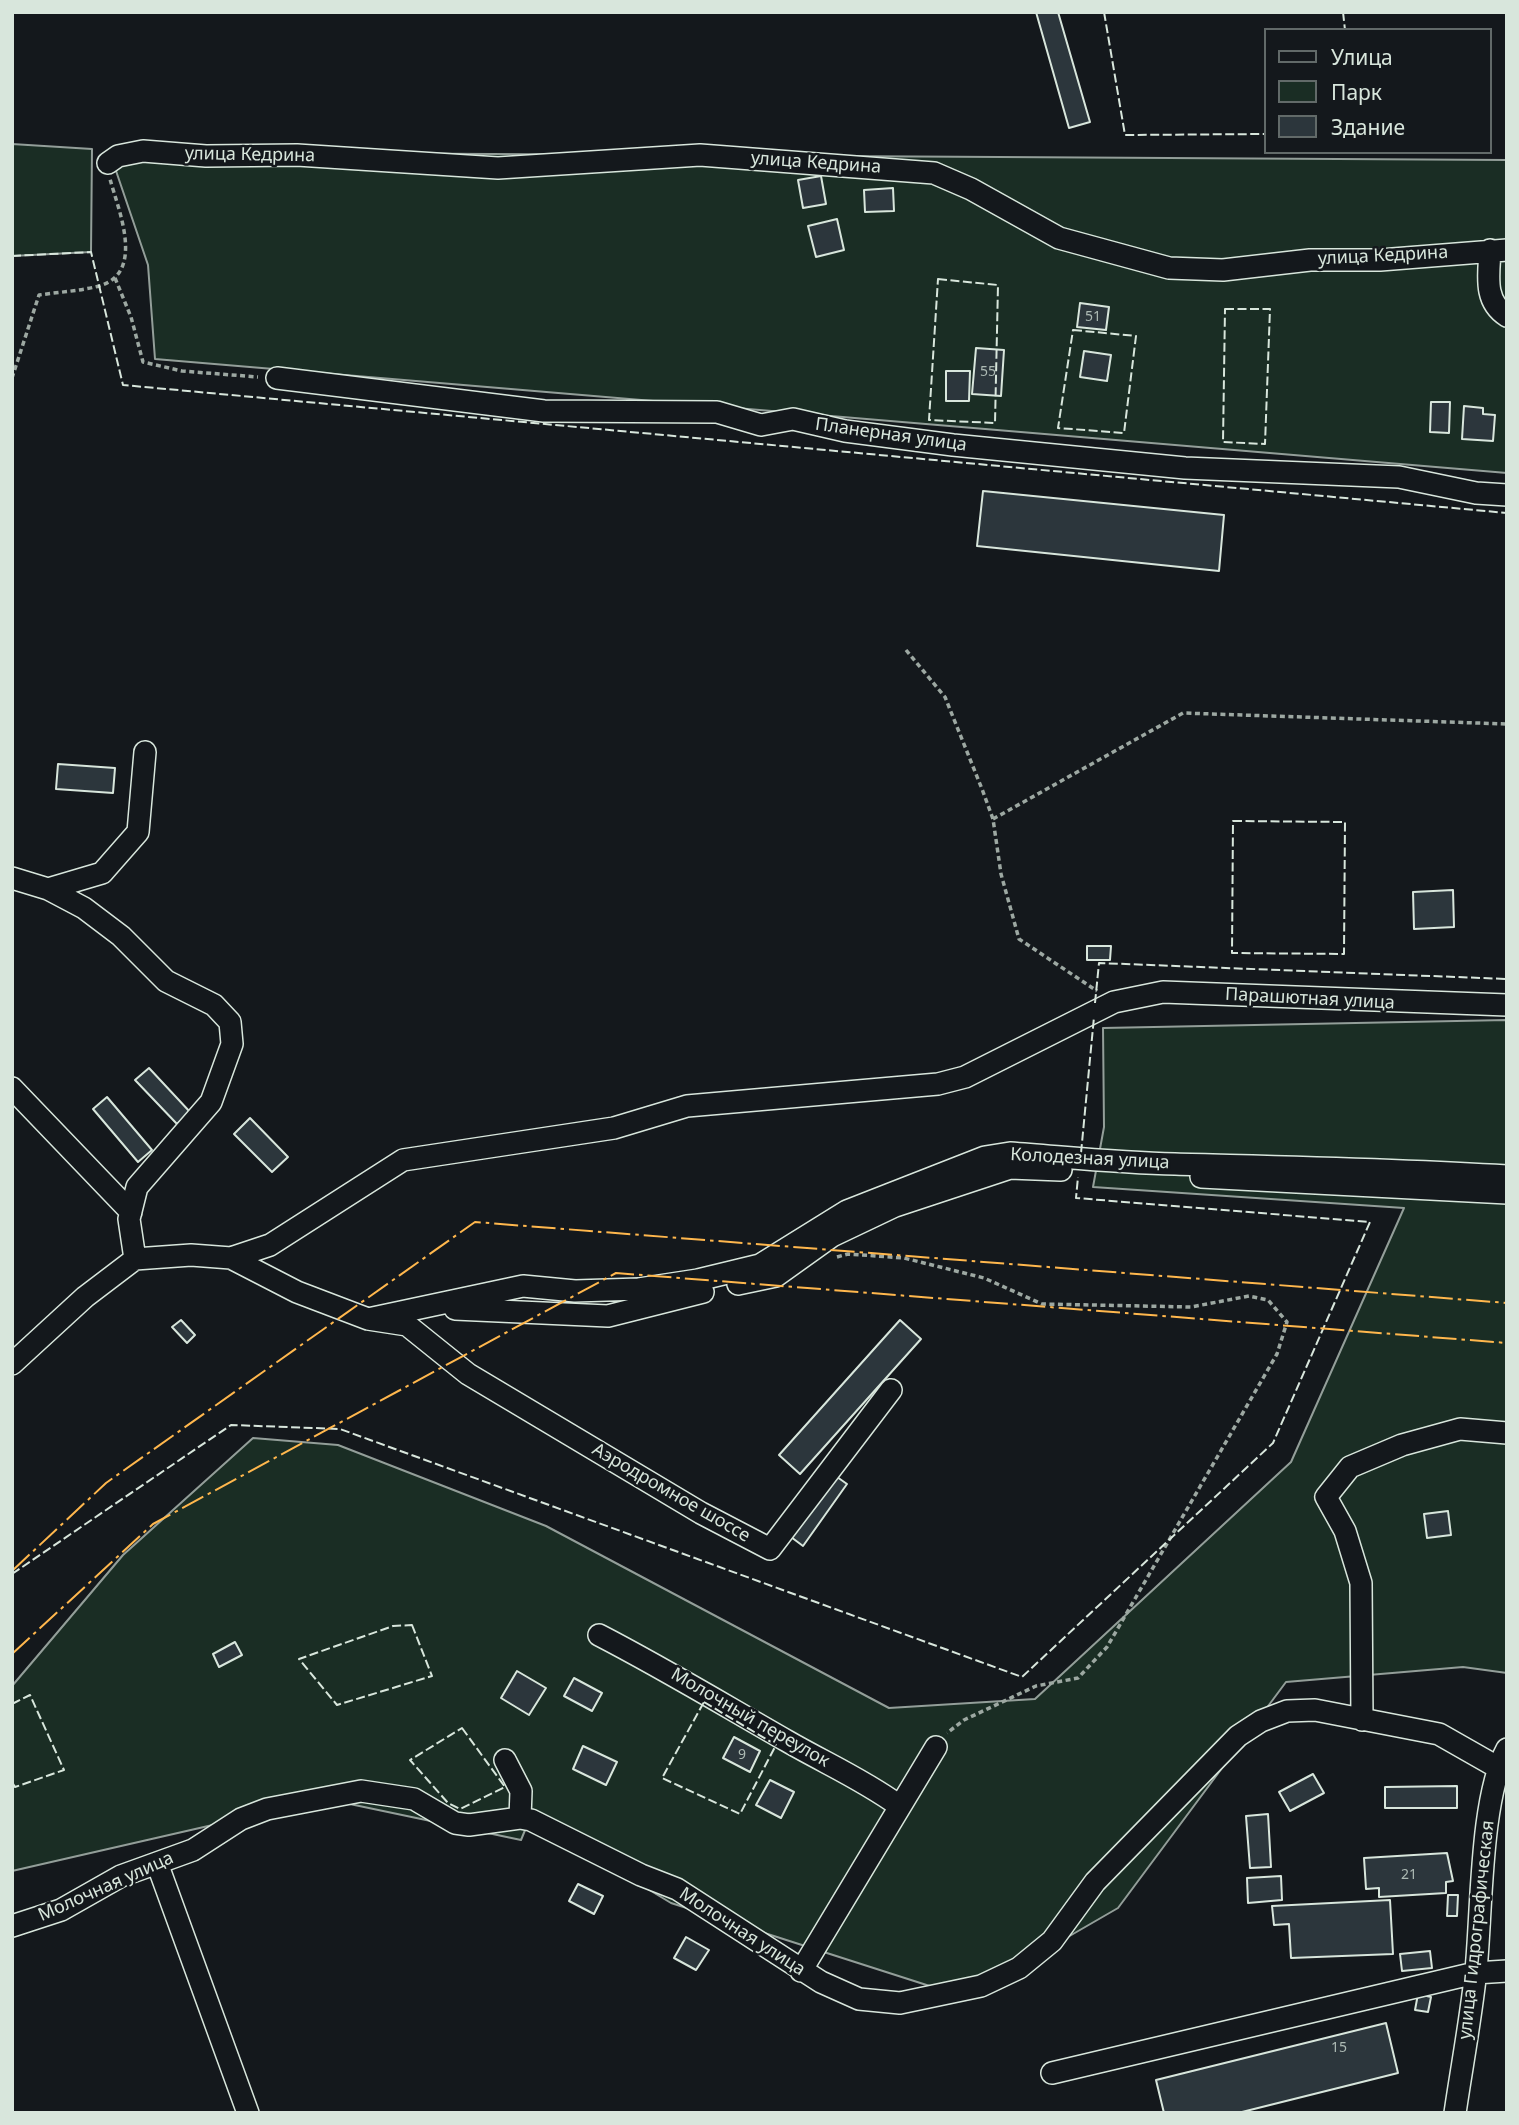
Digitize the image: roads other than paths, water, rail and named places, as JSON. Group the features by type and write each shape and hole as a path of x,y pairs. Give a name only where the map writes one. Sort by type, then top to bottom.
{"street":[{"name":"улица Кедрина","path":"108,163 118,156 143,151 206,156 297,155 498,168 700,155 934,173 971,189 1059,238 1169,268 1223,271 1310,260 1380,260 1498,250"},
{"path":"1498,250 1489,293 1494,305 1507,316"},
{"name":"Планерная улица","path":"277,379 544,411 717,412 761,425 793,419 845,431 953,445 1185,468 1399,477 1476,493 1507,495"},
{"path":"48,889 102,873 138,832 145,752"},
{"path":"12,878 48,889 84,908 121,936 166,981 224,1012 233,1033 211,1102 137,1187 131,1212 135,1259"},
{"name":"Парашютная улица","path":"230,1258 270,1245 403,1160 614,1128 687,1106 938,1084 965,1077 1114,1002 1163,992 1507,1005"},
{"path":"12,1088 131,1212"},
{"name":"Колодезная улица","path":"368,1319 523,1286 575,1291 639,1289 698,1280 760,1265 847,1211 985,1157 1010,1153 1174,1164 1246,1164 1324,1170 1388,1168 1507,1177"},
{"name":"Колодезная улица","path":"407,1325 452,1309 608,1316 776,1276 832,1236 895,1206 1010,1168 1507,1193"},
{"path":"12,1364 85,1297 135,1259 191,1255 230,1258 297,1292 368,1319 407,1325"},
{"name":"Аэродромное шоссе","path":"407,1325 468,1374 701,1513 770,1549 891,1390"},
{"path":"1362,1720 1361,1583 1345,1531 1326,1497 1350,1467 1402,1446 1460,1429 1507,1433"},
{"name":"Молочный переулок","path":"599,1635 692,1683 808,1754 863,1779 898,1805"},
{"name":"Молочная улица","path":"12,1926 61,1910 121,1876 193,1850 242,1819 267,1809 361,1791 414,1799 455,1823 469,1825 520,1818 542,1824 641,1875 677,1889 801,1971 859,1999 900,2003 981,1986 1019,1968 1052,1941 1095,1882 1238,1736 1261,1721 1287,1712 1315,1710 1439,1734 1502,1758"},
{"path":"801,1971 898,1805 936,1748"},
{"name":"улица Гидрографическая","path":"1455,2113 1475,1973 1491,1804 1502,1758"},
{"path":"505,1760 522,1791 520,1818"},
{"path":"157,1863 248,2113"},
{"path":"1052,2073 1475,1973 1507,1971"}]}
